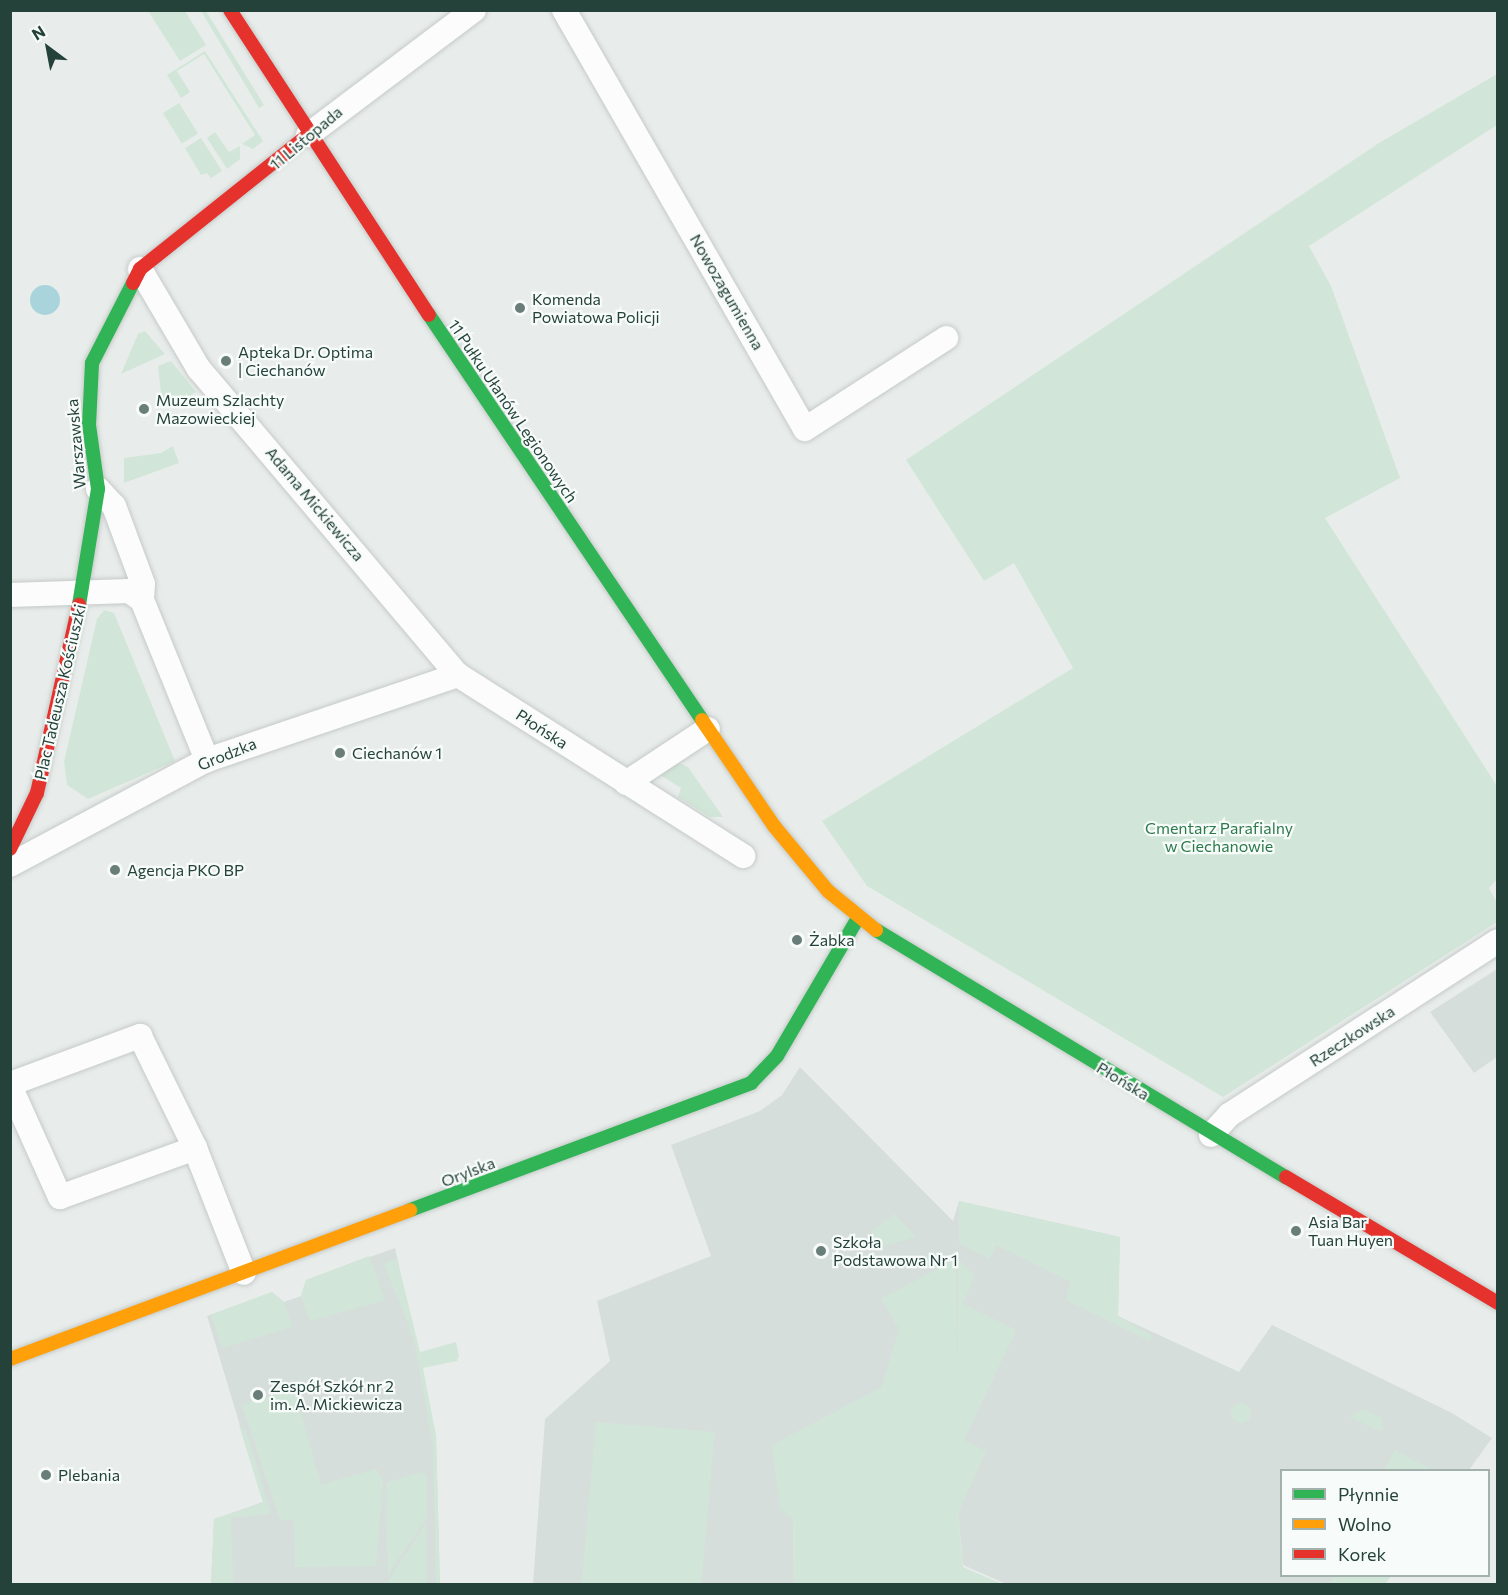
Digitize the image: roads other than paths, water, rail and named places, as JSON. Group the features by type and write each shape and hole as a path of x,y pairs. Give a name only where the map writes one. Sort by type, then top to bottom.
{"street":[{"name":"11 Pułku Ułanów Legionowych","path":"230,10 308,135 774,826"},
{"name":"11 Listopada","path":"140,269 308,135 474,10"},
{"name":"Nowozagumienna","path":"564,10 806,429 946,338"},
{"name":"Warszawska","path":"84,592 98,489 89,425 92,363 140,269"},
{"name":"Adama Mickiewicza","path":"140,269 199,369 458,675"},
{"path":"98,489 114,506 143,584 142,600 207,760"},
{"name":"Plac Tadeusza Kościuszki","path":"10,849 37,793 84,592 129,591 142,600"},
{"path":"10,595 84,592"},
{"name":"Grodzka","path":"10,865 207,760 458,675"},
{"name":"Płońska","path":"458,675 743,856"},
{"path":"626,783 708,729"},
{"name":"Płońska","path":"774,826 819,881 858,918 1210,1135 1497,1303"},
{"name":"Orylska","path":"10,1359 751,1083 777,1056 858,918"},
{"name":"Rzeczkowska","path":"1210,1135 1229,1115 1497,941"},
{"path":"195,1148 60,1197 10,1085 140,1036 195,1148 244,1273"}],"water":[{"path":"45,285 56,289 60,300 56,311 45,315 34,311 30,300 34,289"}],"place":[{"name":"Komenda Powiatowa Policji","path":"520,308"},
{"name":"Apteka Dr. Optima | Ciechanów","path":"226,361"},
{"name":"Muzeum Szlachty Mazowieckiej","path":"144,409"},
{"name":"Ciechanów 1","path":"340,753"},
{"name":"Agencja PKO BP","path":"115,870"},
{"name":"Żabka","path":"797,940"},
{"name":"Asia Bar Tuan Huyen","path":"1296,1231"},
{"name":"Szkoła Podstawowa Nr 1","path":"821,1251"},
{"name":"Zespół Szkół nr 2 im. A. Mickiewicza","path":"258,1395"},
{"name":"Plebania","path":"46,1475"}],"park label":[{"name":"Cmentarz Parafialny w Ciechanowie","path":"1219,837"}]}
